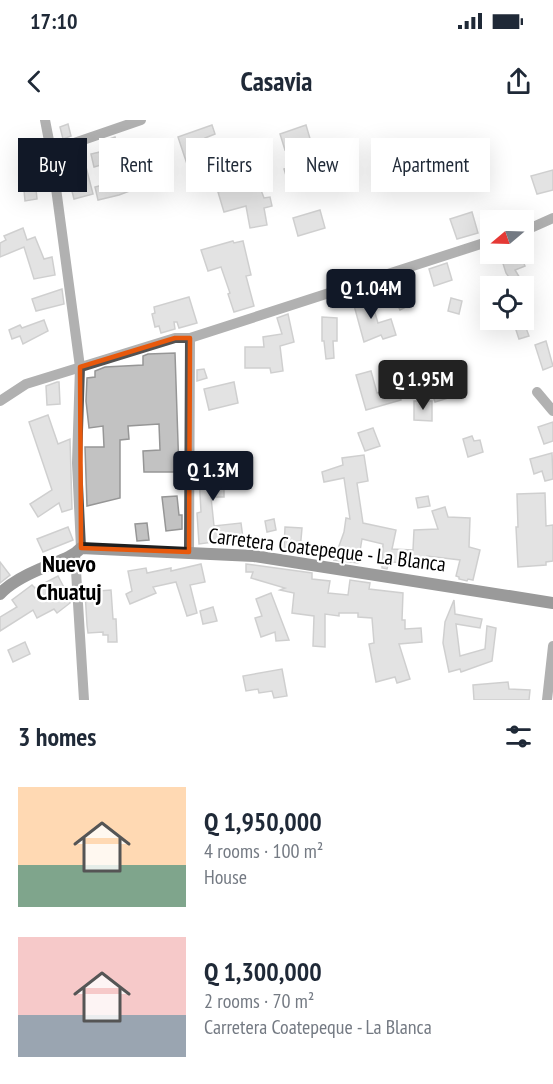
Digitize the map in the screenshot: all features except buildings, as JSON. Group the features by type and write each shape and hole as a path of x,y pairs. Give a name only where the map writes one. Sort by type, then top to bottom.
{"main road":[{"name":"Carretera Coatepeque - La Blanca","path":"0,594 7,586 78,551 189,552 254,556 553,603"}],"street":[{"path":"45,120 48,138"},
{"path":"87,139 141,120"},
{"path":"57,192 80,367 77,463 78,551 84,700"},
{"path":"534,227 553,218"},
{"path":"0,401 26,384 175,338 190,338 480,244"},
{"path":"189,552 190,338"},
{"path":"537,392 553,411"},
{"path":"547,700 553,645"}],"highlighted area":[{"path":"175,338 190,338 189,552 81,548 80,367"}],"district":[{"name":"Nuevo Chuatuj","path":"69,578"}]}
